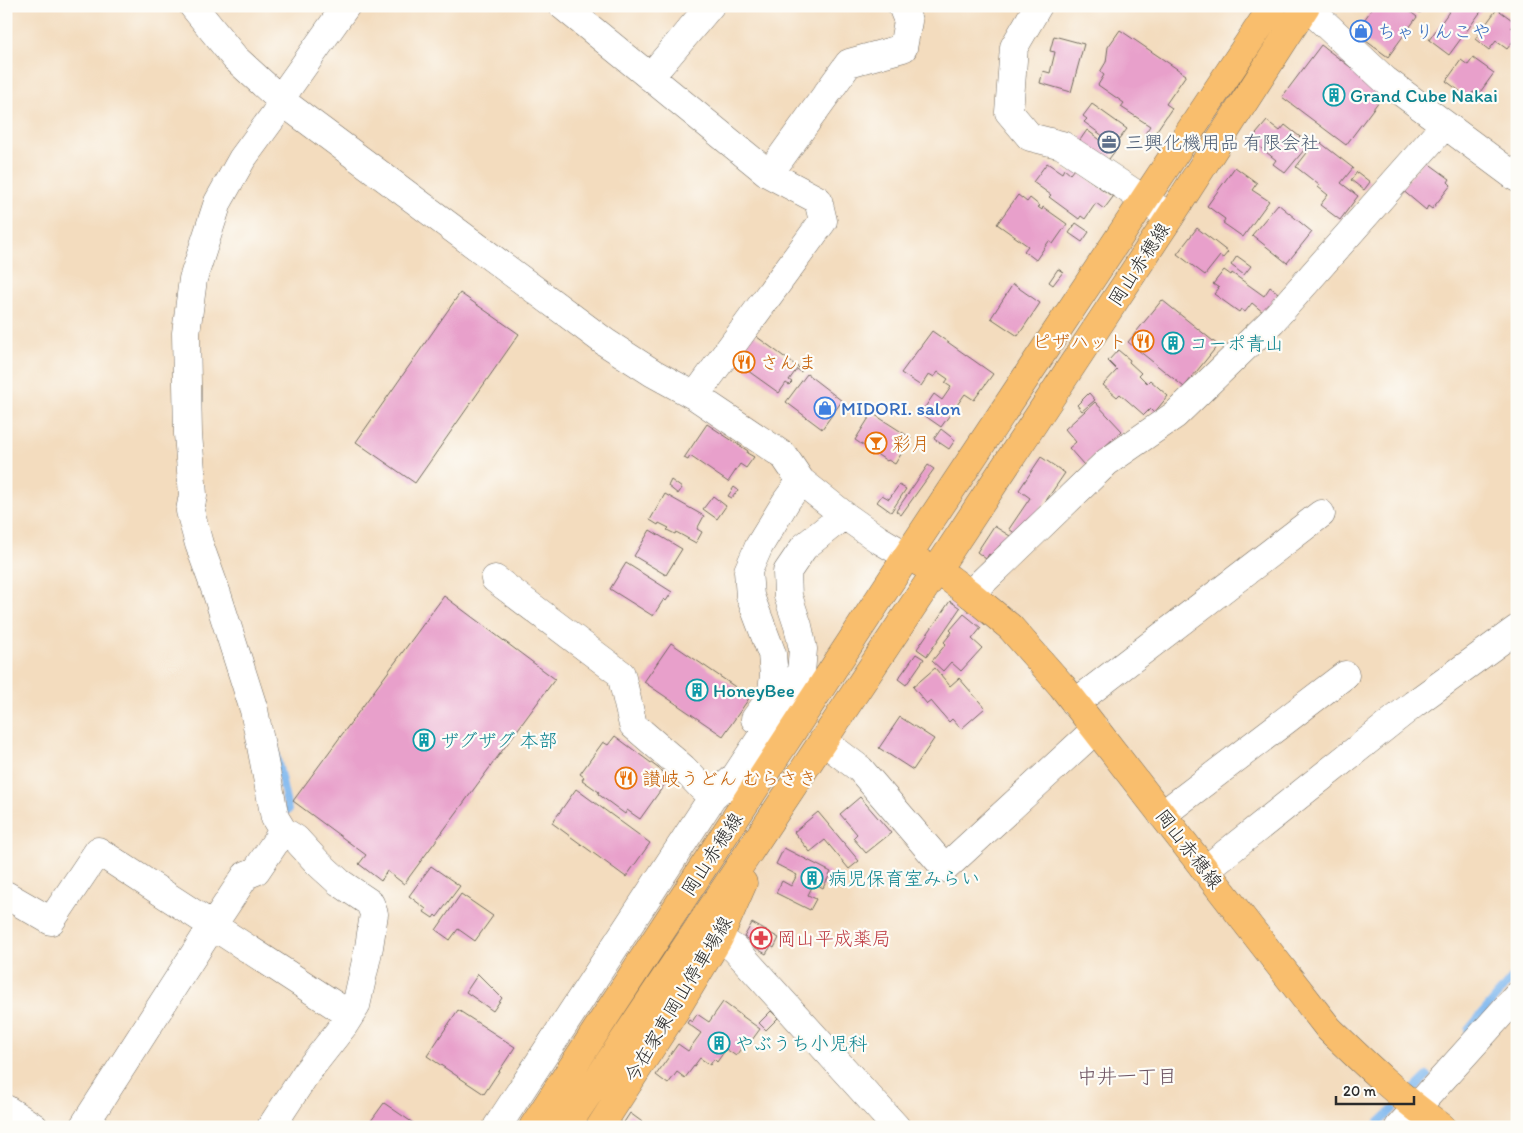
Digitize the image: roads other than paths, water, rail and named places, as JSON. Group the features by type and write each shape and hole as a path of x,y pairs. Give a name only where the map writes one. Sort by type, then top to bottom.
{"main road":[{"name":"岡山赤穂線","path":"533,1127 907,556 1273,6"},
{"name":"岡山赤穂線","path":"775,813 1170,217 1306,6"},
{"name":"岡山赤穂線","path":"907,556 936,571 970,594 1010,627 1096,729 1329,1029 1363,1062 1407,1118 1442,1127"},
{"name":"今在家東岡山停車場線","path":"600,1127 675,1011 709,932 775,813"},
{"name":"岡山赤穂線","path":"566,1127 709,932"}],"street":[{"path":"193,6 235,58 282,102 605,342 653,373 696,396 784,456 801,481 844,515 878,539 907,556"},
{"path":"271,1127 307,1072 356,1006 374,914 370,903 339,882 318,864 296,839 283,831 276,818 254,710 199,544 190,511 193,495 188,434 186,333 193,280 218,202 242,159 275,114 288,88 346,6"},
{"path":"563,6 769,174 818,200 823,221 696,396"},
{"path":"650,77 710,6"},
{"path":"769,174 849,63 903,48 908,21 902,6"},
{"path":"1038,6 1014,47 1008,112 1030,137 1062,146 1170,217"},
{"path":"1306,6 1385,80 1517,178"},
{"path":"970,594 1107,462 1175,415 1272,321 1445,125"},
{"path":"712,798 720,768 771,697 774,676 772,654 750,596 748,571 759,546 801,481"},
{"path":"1075,703 1321,514"},
{"path":"497,1127 712,798 735,777 790,694 801,673 803,649 788,596 787,572 804,547 844,515"},
{"path":"495,579 621,674 632,725 684,768 712,798"},
{"path":"1205,870 1414,704 1517,630"},
{"path":"1162,816 1345,675"},
{"path":"823,741 860,769 945,868 1096,729"},
{"path":"83,1127 212,925 246,875 256,871 283,831"},
{"path":"6,895 51,920 98,850 350,1015"},
{"path":"709,932 735,949 896,1127"},
{"path":"1407,1118 1517,996"},
{"path":"6,1108 34,1127"}],"waterway":[{"path":"273,739 288,810"},
{"path":"1468,1030 1517,972"},
{"path":"1415,1088 1427,1076"},
{"path":"1374,1127 1393,1109"}],"place":[{"name":"ちゃりんこや","path":"1361,31"},
{"name":"Grand Cube Nakai","path":"1334,95"},
{"name":"三興化機用品 有限会社","path":"1109,142"},
{"name":"ピザハット","path":"1143,341"},
{"name":"コーポ青山","path":"1173,343"},
{"name":"さんま","path":"744,362"},
{"name":"MIDORI. salon","path":"825,408"},
{"name":"彩月","path":"876,443"},
{"name":"HoneyBee","path":"697,690"},
{"name":"ザグザグ 本部","path":"424,740"},
{"name":"讃岐うどん むらさき","path":"626,778"},
{"name":"病児保育室みらい","path":"812,878"},
{"name":"岡山平成薬局","path":"761,938"},
{"name":"やぶうち小児科","path":"719,1043"}],"district":[{"name":"中井一丁目","path":"1127,1076"}]}
